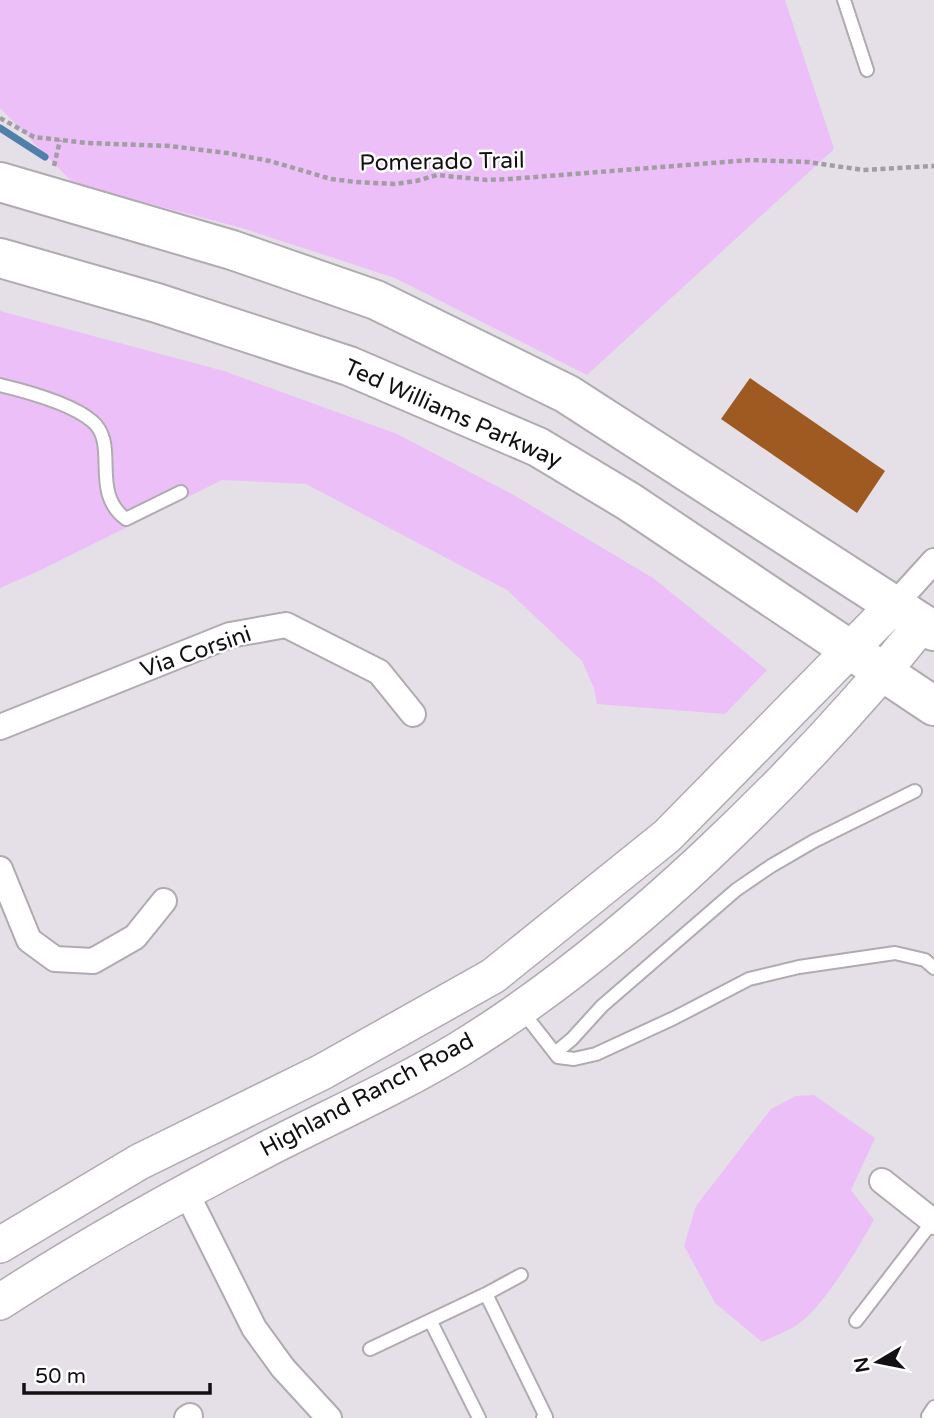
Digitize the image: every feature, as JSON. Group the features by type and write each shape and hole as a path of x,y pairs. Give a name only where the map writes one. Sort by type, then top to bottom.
{"main road":[{"path":"0,182 232,250 376,300 567,394 921,617"},
{"name":"Ted Williams Parkway","path":"0,258 157,303 349,366 538,447 628,501 934,706"},
{"name":"Highland Ranch Road","path":"0,1245 139,1162 322,1072 493,976 667,836 851,649 921,617"},
{"name":"Highland Ranch Road","path":"0,1302 36,1278 187,1192 458,1050 585,962 652,906 761,804 845,718 884,672 921,617"}],"street":[{"path":"921,617 934,561"},
{"name":"Via Corsini","path":"0,727 230,635 286,625 379,672 412,714"},
{"path":"0,869 29,940 55,959 93,961 135,937 164,901"},
{"path":"882,1181 934,1221"},
{"path":"187,1192 254,1328 284,1368 329,1418"}],"lane":[{"path":"844,0 867,69"},
{"path":"0,385 66,407 94,421 105,444 108,494 114,511 126,519 181,492"},
{"path":"555,1053 572,1039 601,1006 736,890 814,841 915,791"},
{"path":"520,1008 558,1057 574,1059 596,1054 749,979 799,967 895,953 925,960 934,968"},
{"path":"856,1321 934,1221"},
{"path":"370,1349 431,1322 521,1275"},
{"path":"486,1294 545,1418"},
{"path":"431,1322 480,1418"}],"path":[{"name":"Pomerado Trail","path":"0,118 34,137 87,143 169,146 227,153 270,161 331,179 378,184 416,181 437,175 487,180 510,179 750,160 808,162 863,170 934,166"}],"shaded area":[{"path":"0,0 785,0 834,149 587,375 395,278 242,228 74,184 0,108"},
{"path":"0,311 224,371 397,434 512,494 653,578 767,670 725,714 597,704 594,688 582,661 507,590 306,484 222,480 0,588"},
{"path":"814,1095 875,1138 851,1190 874,1220 839,1277 807,1317 797,1325 762,1342 715,1303 684,1246 696,1206 771,1109 796,1096"}],"building":[{"path":"750,378 885,471 857,513 721,419"}],"waterway":[{"path":"0,128 45,157"}]}
